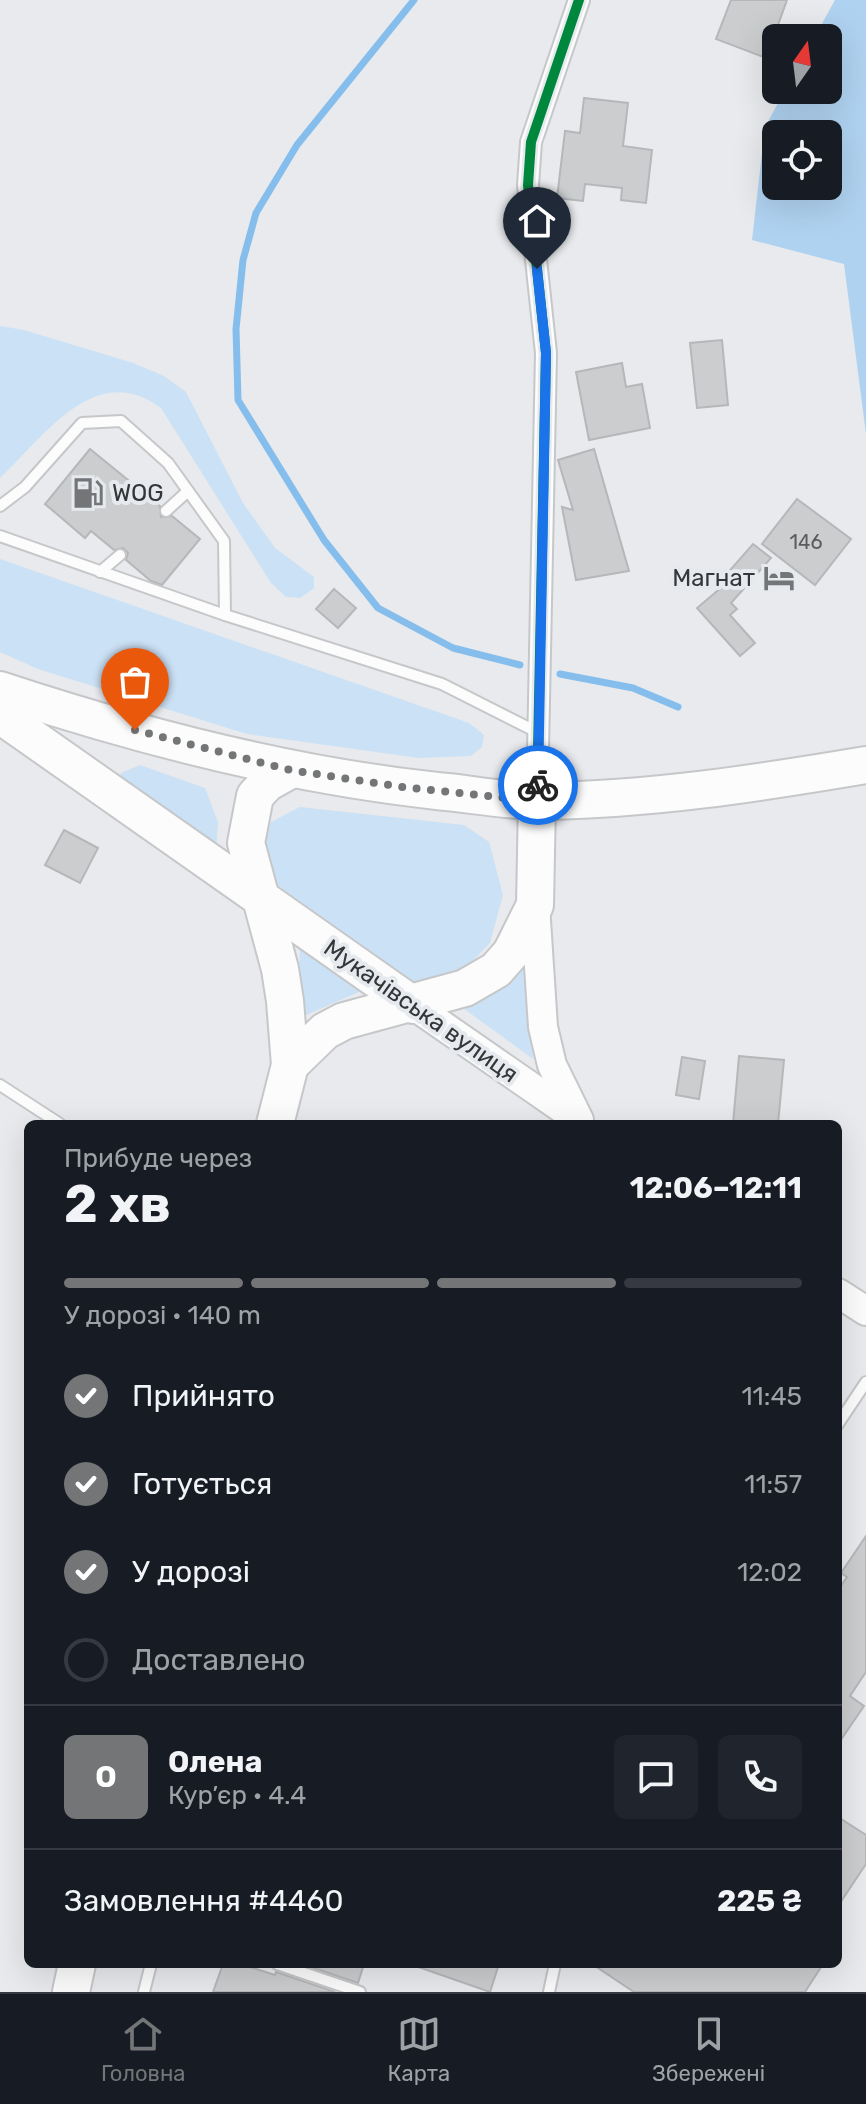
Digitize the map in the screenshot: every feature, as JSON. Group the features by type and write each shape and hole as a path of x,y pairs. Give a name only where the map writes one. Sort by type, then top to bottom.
{"highway":[{"path":"0,690 161,737 290,770 402,787 537,801 628,797 773,781 866,765"},
{"name":"Мукачівська вулиця","path":"0,715 413,1005"},
{"path":"278,1120 290,1065 280,969 246,843 249,814 255,796 267,783 290,770"},
{"path":"290,1065 325,1031 344,1021 413,1005 465,988 496,970 511,953 535,905 537,801"},
{"path":"71,1992 76,1968"}],"main road":[{"path":"535,905 543,1027 552,1065 581,1120"},
{"name":"Мукачівська вулиця","path":"413,1005 579,1120"},
{"path":"842,1296 866,1311"}],"street":[{"path":"537,801 546,353 528,185 531,142 579,0"}],"lane":[{"path":"0,506 25,487 82,423 121,421 168,463 224,541 225,615"},
{"path":"166,511 188,491"},
{"path":"0,536 225,615 442,684 539,733"},
{"path":"100,572 120,555"},
{"path":"0,1085 54,1120"},
{"path":"842,1418 866,1382"},
{"path":"144,1992 150,1968"},
{"path":"289,1968 360,1992"},
{"path":"549,1992 554,1968"}],"shaded area":[{"path":"835,0 866,0 866,434 844,264 752,240 762,153 762,200 842,200 842,120 769,120 777,104 842,104 842,24 822,24"},
{"path":"0,326 24,330 133,363 164,376 186,392 243,503 275,548 314,577 314,588 300,598 286,597 271,583 161,408 137,395 114,392 93,398 73,409 53,424 0,478"},
{"path":"0,559 469,723 484,735 482,747 471,756 419,758 247,734 38,669 0,652"},
{"path":"140,765 205,788 218,822 216,852 116,786 121,773"},
{"path":"300,807 464,825 489,842 503,895 490,943 461,973 416,984 278,895 263,845 271,822"},
{"path":"300,947 366,989 297,1019"},
{"path":"524,956 533,1059 452,1000"}],"building":[{"path":"731,0 787,0 778,24 762,24 762,56 716,39"},
{"path":"584,98 628,103 623,146 652,150 646,203 621,200 622,188 585,184 583,201 557,198 565,131 580,133"},
{"path":"722,340 728,405 697,408 690,343"},
{"path":"622,363 626,387 642,384 650,428 589,440 576,372"},
{"path":"90,449 160,506 161,517 172,516 200,539 162,585 151,581 126,560 128,553 123,548 114,550 91,531 85,538 45,504"},
{"path":"594,449 629,571 576,580 562,507 573,510 558,460"},
{"path":"797,499 851,539 815,585 762,544"},
{"path":"753,544 771,558 731,603 737,609 730,615 755,643 740,656 697,608 729,581 724,577"},
{"path":"334,589 356,608 338,628 316,609"},
{"path":"64,830 98,848 80,883 45,865"},
{"path":"739,1056 784,1060 778,1120 733,1120"},
{"path":"682,1057 705,1061 699,1099 676,1095"},
{"path":"866,1536 866,1672 850,1696 864,1706 842,1738 842,1584 847,1577 842,1572"},
{"path":"842,1820 866,1835 866,1864 842,1900"},
{"path":"222,1968 253,1968 275,1975 276,1972 335,1992 213,1992"},
{"path":"314,1968 363,1968 358,1983"},
{"path":"421,1968 498,1968 490,1992"},
{"path":"598,1968 820,1968 805,1992 634,1992"}],"waterway":[{"path":"414,0 297,145 256,213 243,260 236,329 238,400 324,540 378,608 453,648 520,665"},
{"path":"560,674 633,688 678,707"}],"cycle path":[{"path":"537,801 546,353 528,185 531,142 579,0"}],"way so far":[{"path":"135,730 290,770 402,787 537,801 538,785"}],"place":[{"name":"WOG","path":"88,493"},
{"name":"Магнат","path":"779,578"}],"route":[{"path":"537,269 546,353 538,785"}]}
